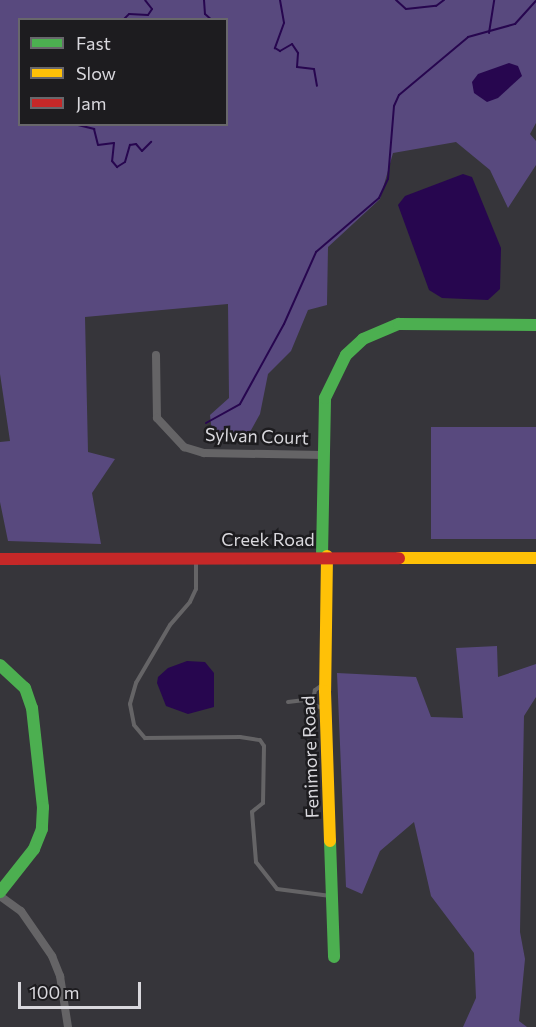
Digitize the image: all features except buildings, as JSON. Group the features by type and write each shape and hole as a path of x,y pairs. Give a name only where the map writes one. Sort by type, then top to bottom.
{"street":[{"name":"Fenimore Road","path":"334,957 325,684 325,398 346,355 363,339 399,324 536,325"},
{"name":"Sylvan Court","path":"156,355 157,418 184,447 204,453 324,455"},
{"name":"Creek Road","path":"0,559 324,556 536,558"},
{"path":"0,665 12,672 25,688 32,708 43,807 42,829 34,849 0,894 21,911 52,956 60,976 68,1027"}],"lane":[{"path":"196,557 196,589 136,683 130,704 134,725 145,738 240,737 260,740 264,746 262,803 252,812 256,862 277,889 310,891 333,897"},
{"path":"325,684 315,690 313,699 316,707 326,708"},
{"path":"288,702 313,699"}],"shaded area":[{"path":"0,0 536,0 536,123 530,134 536,141 536,165 508,208 490,170 456,142 393,153 380,199 328,247 327,305 308,310 291,351 268,374 260,414 250,432 212,433 210,415 229,398 228,304 85,317 88,452 115,459 92,493 101,544 8,541 0,502 0,442 10,441 0,374"},
{"path":"509,63 518,66 522,76 498,98 487,102 474,93 472,82 478,74"},
{"path":"463,174 472,177 501,248 500,289 488,300 442,298 429,290 398,205 405,196"},
{"path":"431,427 536,427 536,539 431,539"},
{"path":"497,646 498,677 536,664 536,697 524,716 520,932 525,959 519,1021 527,1027 463,1027 476,998 474,953 431,896 414,822 380,851 362,894 346,887 337,673 416,677 431,717 463,718 456,648"},
{"path":"187,661 205,662 214,673 214,707 188,714 166,706 157,683 158,677 168,668"}],"waterway":[{"path":"125,18 129,14 148,15 152,9 145,0"},
{"path":"204,0 205,14 210,18"},
{"path":"280,0 284,23 275,48 280,51 292,44 298,53 297,67 314,69 317,86"},
{"path":"396,0 406,9 436,6 444,0"},
{"path":"489,33 494,0"},
{"path":"206,423 240,404 284,324 316,252 379,198 388,179 394,106 399,95 468,37 515,24 536,1"},
{"path":"82,126 94,129 98,145 114,143 112,161 117,167 125,162 130,145 136,144 142,151 151,142"}],"traffic: fast":[{"path":"322,556 325,398 346,355 363,339 399,324 536,325"},
{"path":"0,665 25,688 32,708 43,807 42,829 34,849 0,892"},
{"path":"330,841 334,957"}],"traffic: slow":[{"path":"327,556 325,691 330,841"},
{"path":"399,558 536,558"}],"traffic: jam":[{"path":"0,559 399,558"}]}
